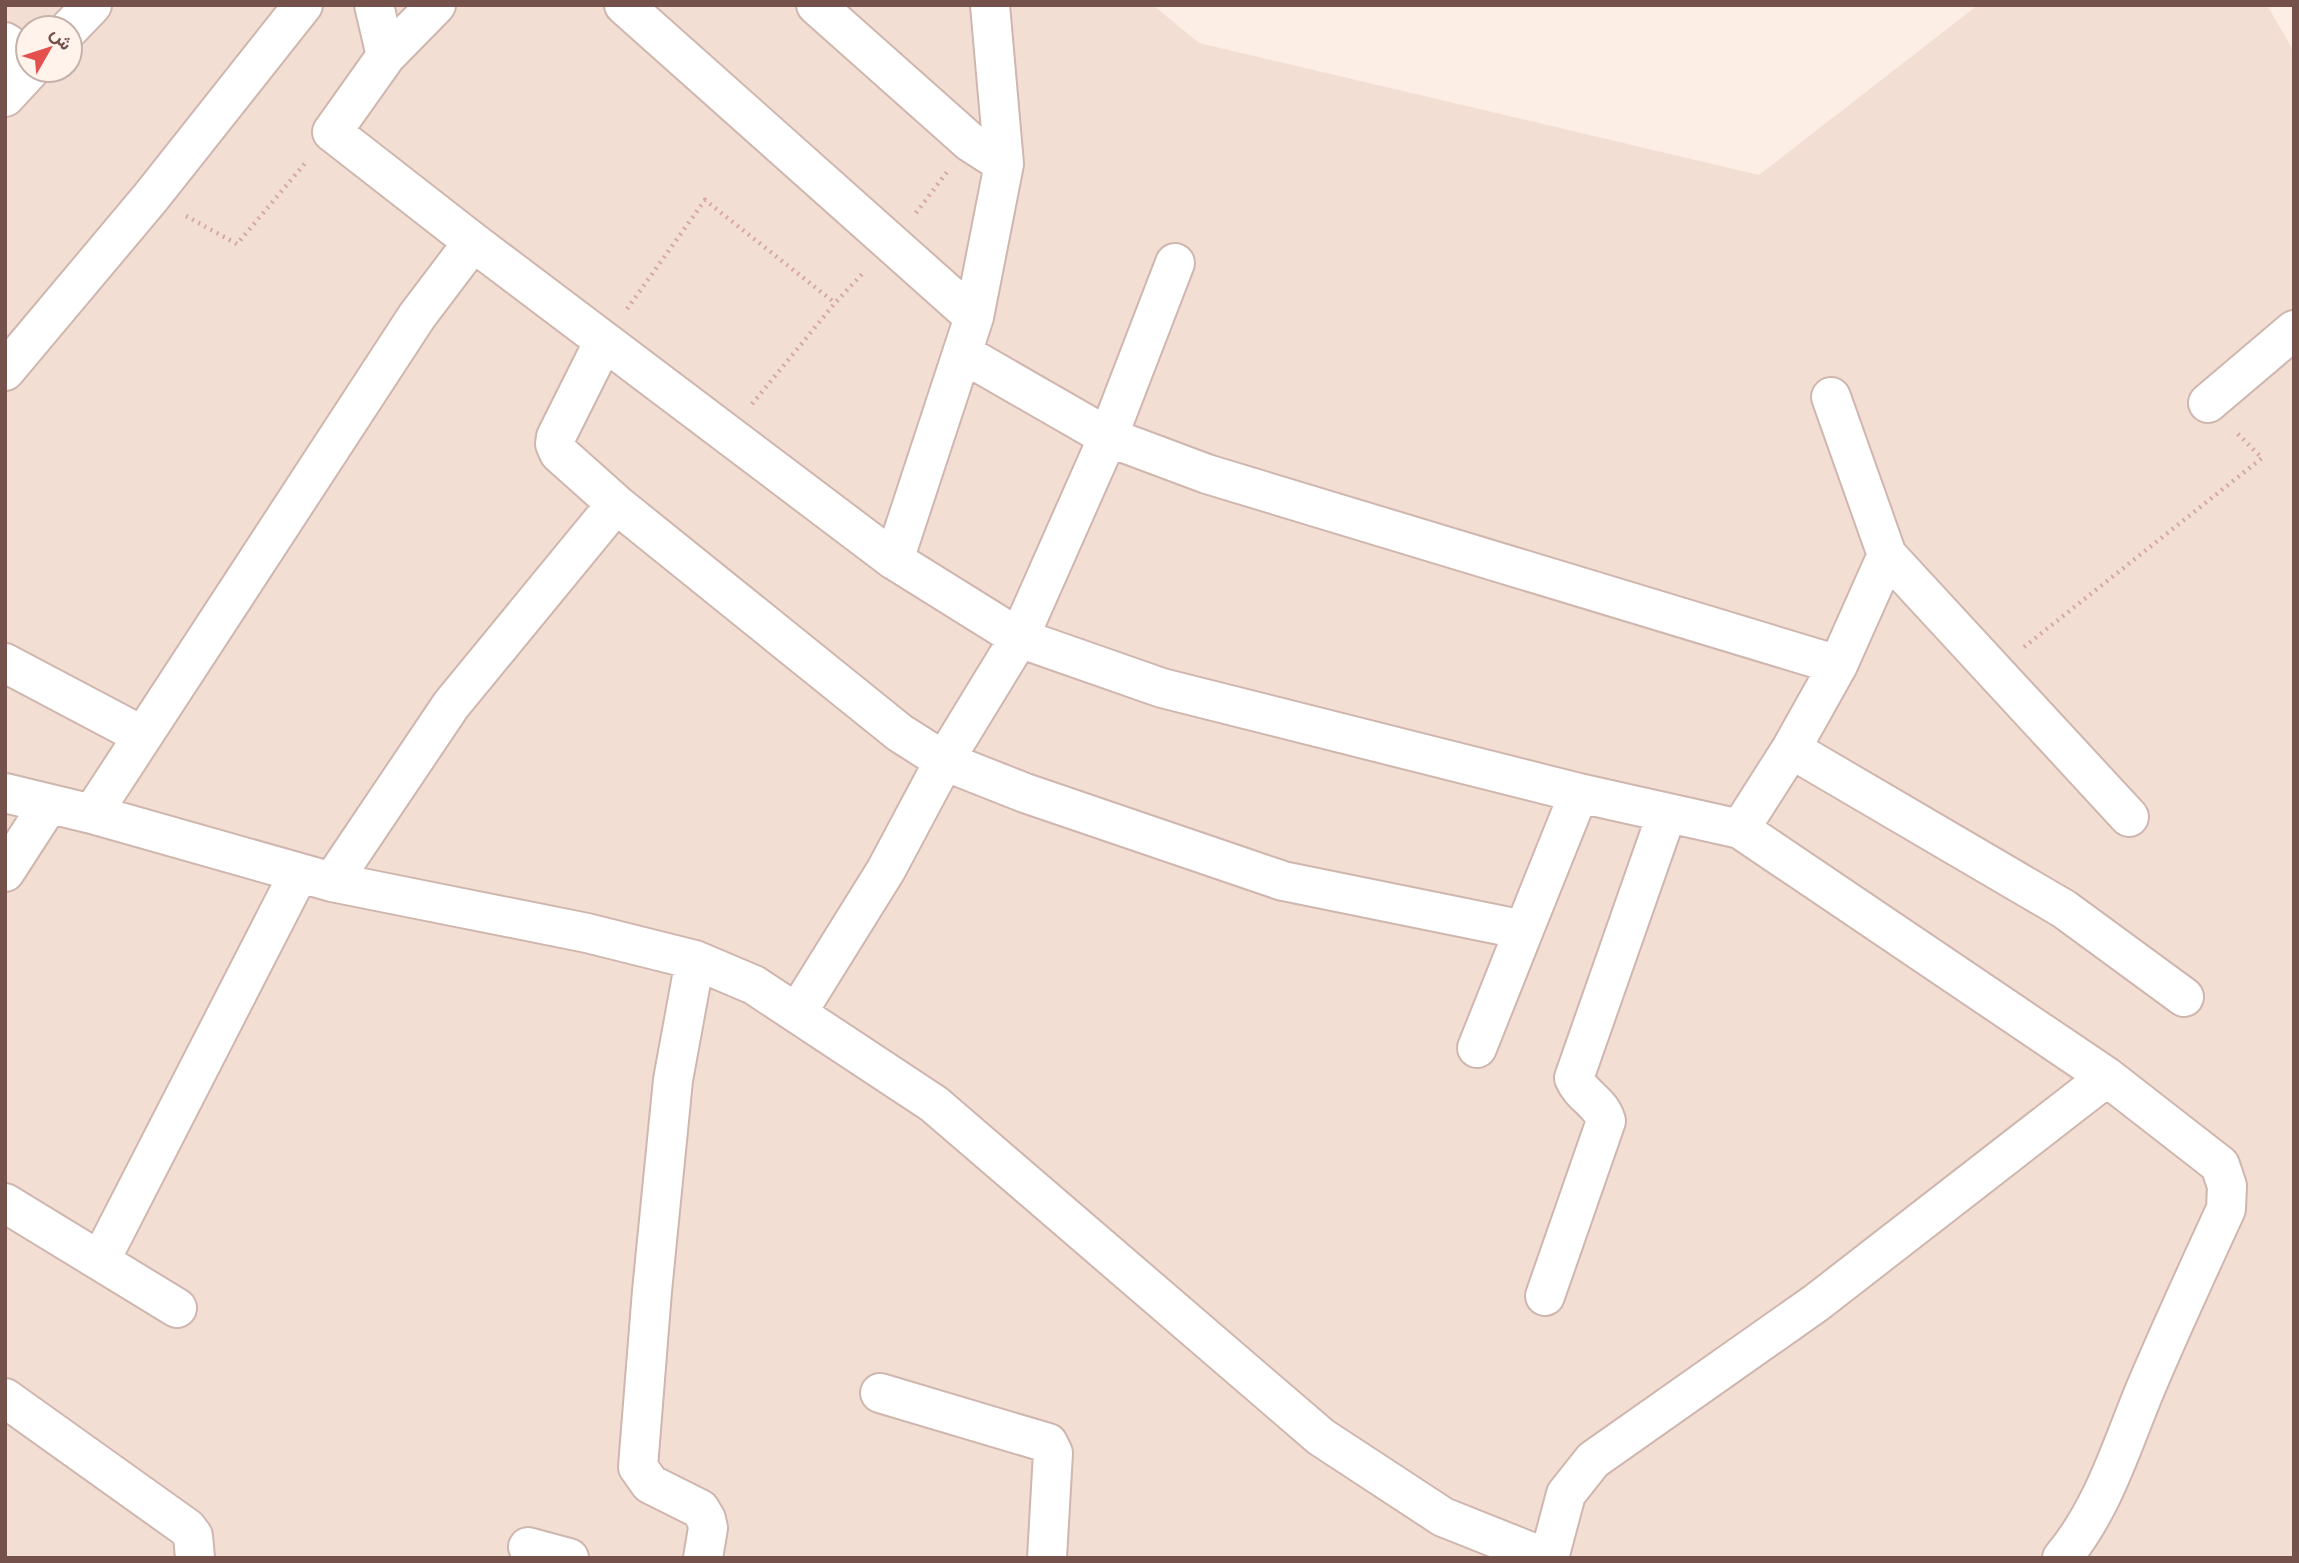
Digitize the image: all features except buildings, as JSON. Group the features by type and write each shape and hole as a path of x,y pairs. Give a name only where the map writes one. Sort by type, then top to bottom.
{"street":[{"path":"5,371 151,197 303,5"},
{"path":"374,5 386,56"},
{"path":"436,5 386,56 332,132 894,560 1019,638 1162,688 1579,793 1740,829 2107,1077 2220,1165 2227,1186 2226,1209 2147,1385 2102,1498 2062,1558"},
{"path":"624,5 974,317"},
{"path":"816,5 970,142 1004,164"},
{"path":"894,560 974,317 1004,164 990,5"},
{"path":"5,97 17,84"},
{"path":"92,814 417,316 473,242"},
{"path":"797,1013 886,870 944,761 1019,638 1108,437 1175,263"},
{"path":"2208,403 2294,330"},
{"path":"604,341 556,436 555,444 559,453 616,504 900,733 944,761 1025,793 1283,881 1524,930"},
{"path":"962,353 1108,437 1207,474 1838,665"},
{"path":"1831,397 1887,555 2129,817"},
{"path":"100,1261 315,877 451,705 616,504"},
{"path":"1740,829 1791,749 1838,665 1887,555"},
{"path":"5,663 143,736"},
{"path":"1791,749 2064,909 2185,997"},
{"path":"5,793 92,814 315,877 587,933 695,960 754,985 934,1104 1321,1437 1443,1517 1548,1558 1566,1494 1593,1460 1816,1303 2107,1077"},
{"path":"1478,1048 1579,793"},
{"path":"5,873 50,804"},
{"path":"1545,1296 1606,1121 1599,1106 1586,1096 1574,1078 1667,813"},
{"path":"695,960 673,1080 638,1467 650,1484 700,1509 708,1528 703,1558"},
{"path":"5,1203 177,1308"},
{"path":"880,1393 1048,1443 1053,1453 1047,1558"},
{"path":"5,1398 187,1528 193,1536 195,1558"},
{"path":"528,1547 569,1558"}],"path":[{"path":"151,197 237,244 332,132"},
{"path":"892,243 970,142"},
{"path":"604,341 705,200 835,303 727,434"},
{"path":"1995,670 2262,458 2208,403"}],"shaded area":[{"path":"5,5 1153,5 1199,43 1759,175 1978,5 2267,5 2294,52 2294,1558 5,1558"}]}
